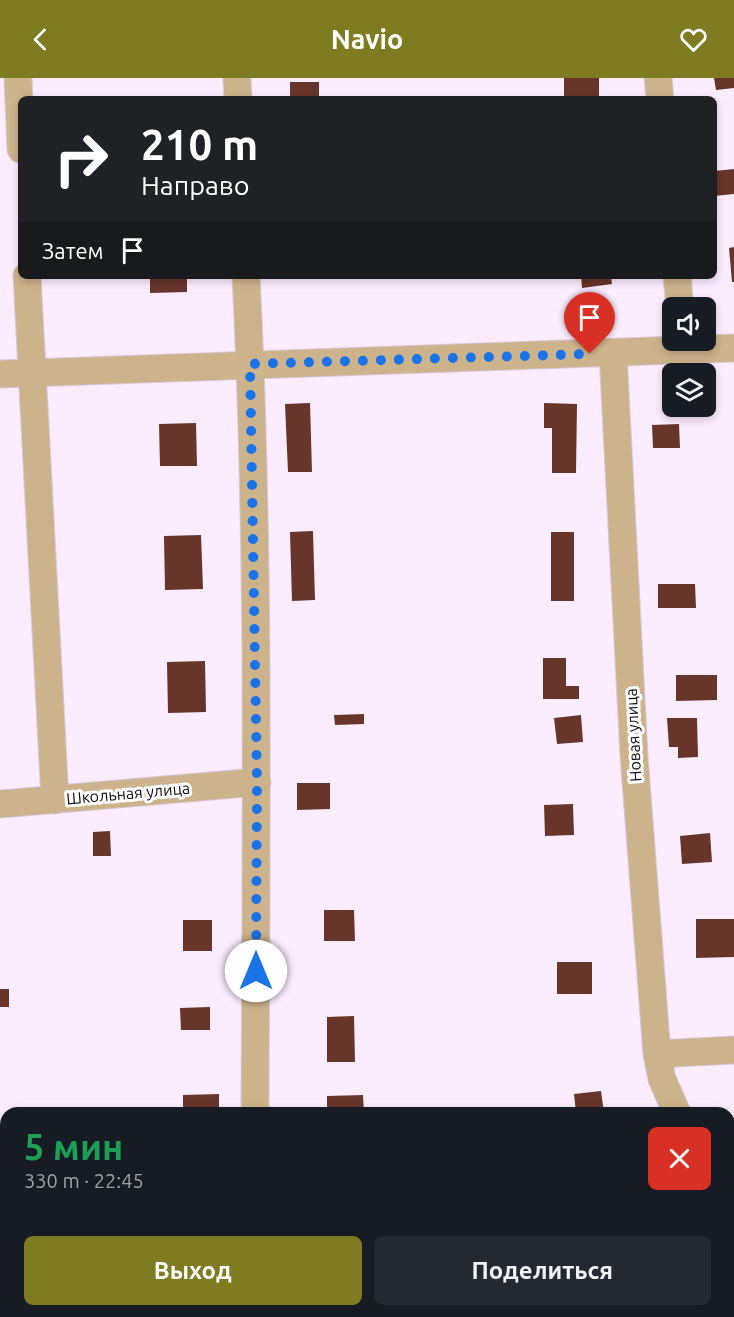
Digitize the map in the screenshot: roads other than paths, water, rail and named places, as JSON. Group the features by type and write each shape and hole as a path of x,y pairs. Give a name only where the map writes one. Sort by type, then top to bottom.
{"street":[{"path":"18,78 19,96"},
{"path":"237,78 238,96"},
{"path":"658,78 660,96"},
{"path":"27,279 55,800"},
{"path":"246,279 250,364 257,782 255,1107"},
{"path":"676,279 679,297"},
{"path":"716,347 734,348"},
{"path":"0,374 613,353 662,348"},
{"name":"Новая улица","path":"613,353 634,756 657,1054 662,1079 674,1107"},
{"name":"Школьная улица","path":"0,804 257,782"},
{"path":"657,1054 734,1050"}]}
